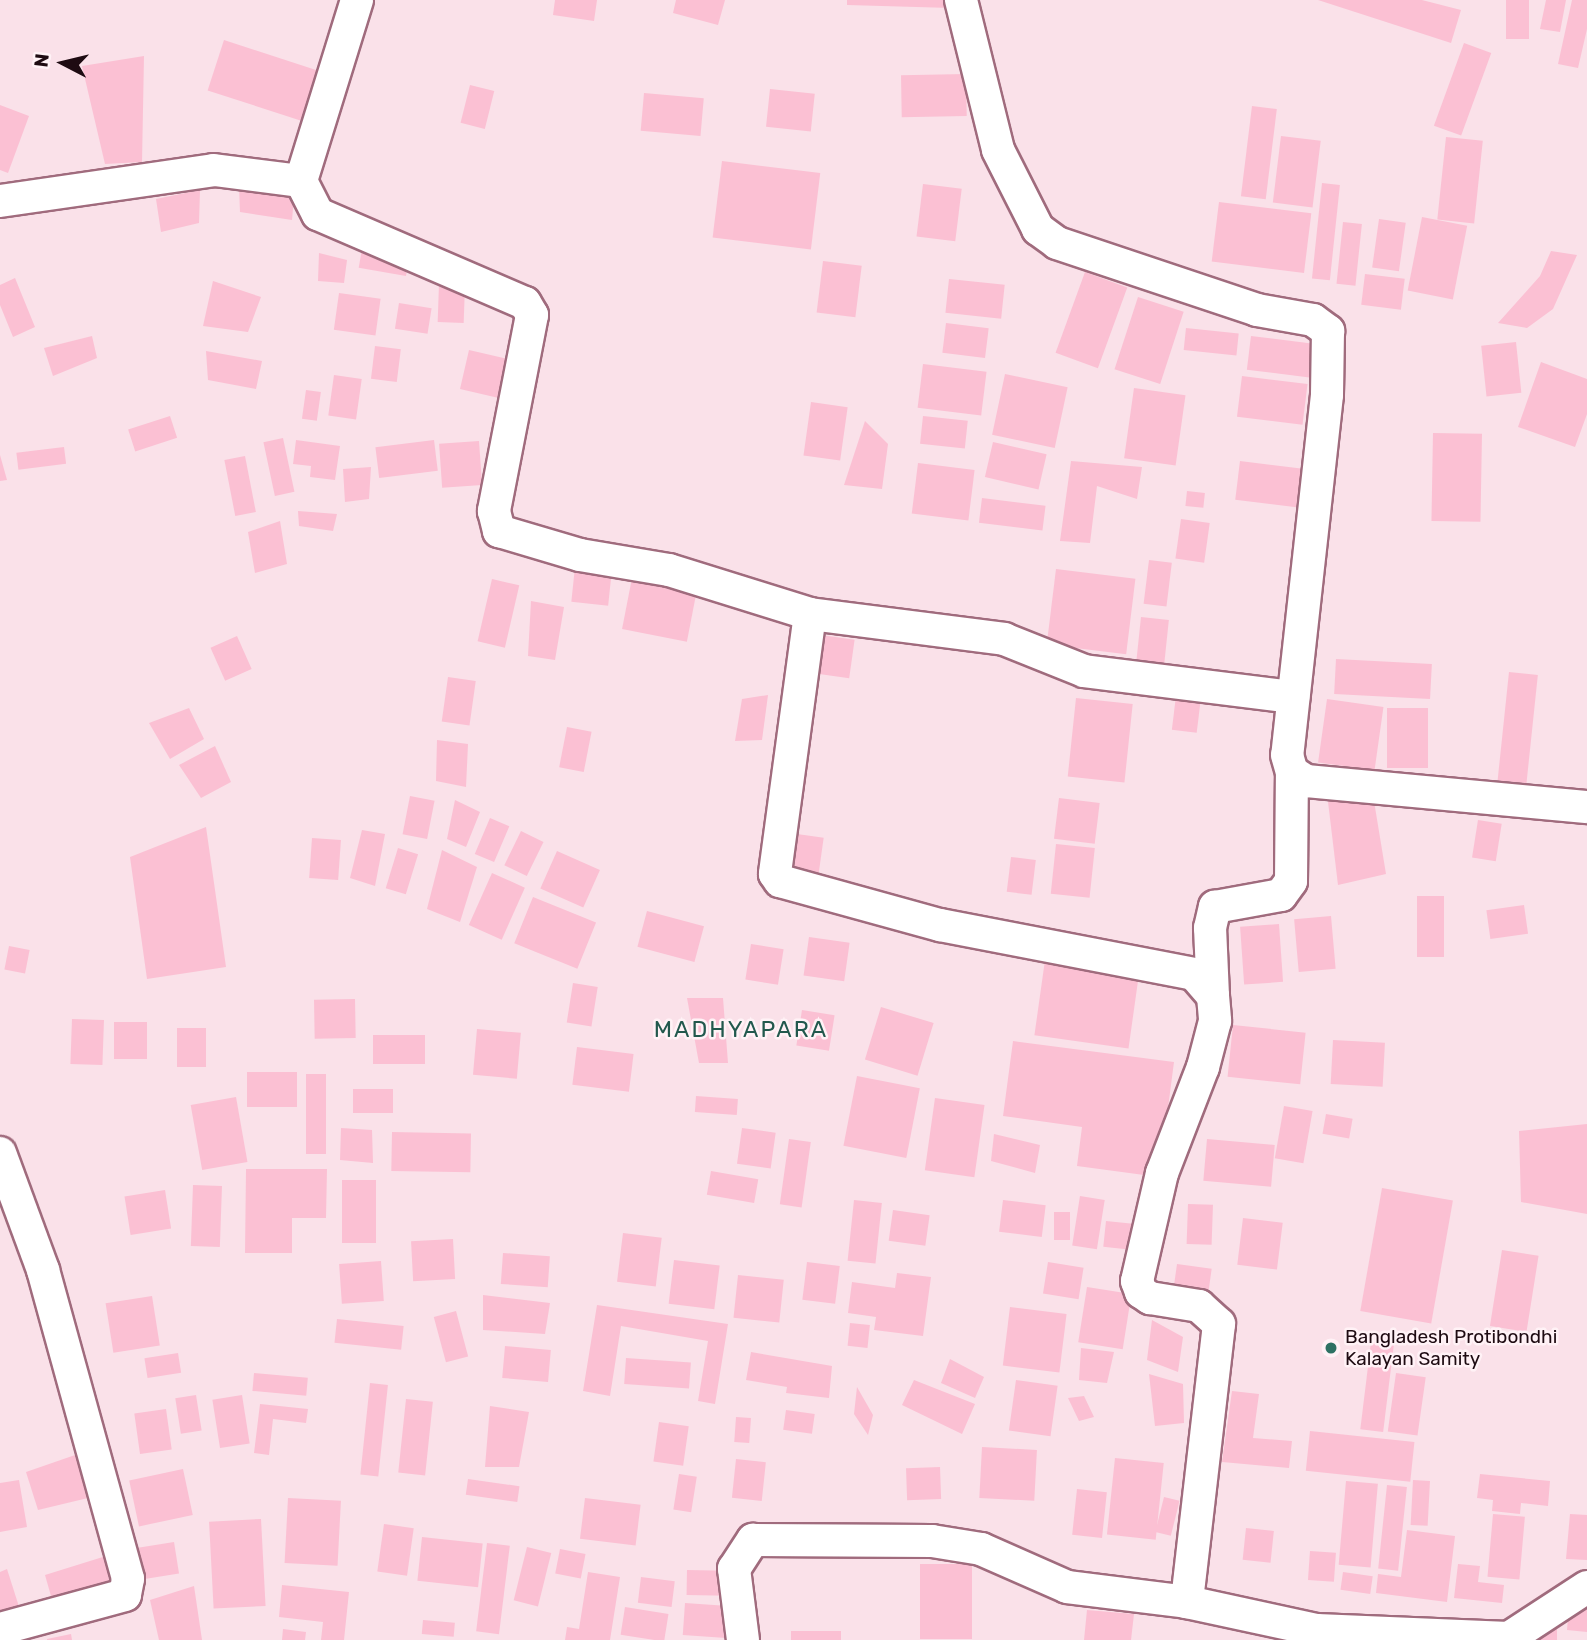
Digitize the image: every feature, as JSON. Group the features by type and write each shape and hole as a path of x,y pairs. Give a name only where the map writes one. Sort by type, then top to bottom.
{"street":[{"path":"358,0 302,181 318,214 525,303 532,315 494,511 499,531 580,555 669,570 810,614 1004,639 1084,671 1293,697"},
{"path":"961,0 998,150 1038,229 1057,243 1257,310 1313,320 1328,331 1327,396 1287,755 1292,772 1291,881 1282,895 1215,907 1210,928 1215,1021 1203,1067 1162,1173 1137,1281 1141,1292 1150,1298 1199,1306 1219,1324 1187,1602"},
{"path":"0,201 214,170 302,181"},
{"path":"810,614 775,874 780,881 940,925 1194,974 1213,996"},
{"path":"1292,772 1306,780 1587,807"},
{"path":"0,1153 43,1270 128,1579 125,1595 0,1629"},
{"path":"743,1640 734,1569 754,1540 932,1541 981,1549 1067,1587 1187,1602 1317,1630 1509,1639 1587,1587"}],"building":[{"path":"555,0 597,0 594,21 553,15"},
{"path":"676,0 725,0 718,25 673,13"},
{"path":"847,0 949,0 951,8 847,5"},
{"path":"1318,0 1422,0 1461,10 1451,43"},
{"path":"1506,0 1529,0 1529,39 1506,39"},
{"path":"1546,0 1566,0 1560,32 1540,29"},
{"path":"1572,0 1587,0 1587,29 1578,68 1558,64"},
{"path":"224,40 323,72 307,123 208,90"},
{"path":"1464,43 1491,53 1461,136 1434,126"},
{"path":"144,56 142,162 105,164 82,66"},
{"path":"966,74 967,116 902,117 901,75"},
{"path":"470,85 494,91 485,129 461,123"},
{"path":"770,89 815,94 811,131 766,127"},
{"path":"644,93 704,98 700,136 641,131"},
{"path":"0,105 29,116 8,173 0,170"},
{"path":"1252,106 1277,109 1266,199 1241,196"},
{"path":"1281,136 1321,141 1313,207 1273,203"},
{"path":"1446,137 1483,141 1474,223 1437,220"},
{"path":"722,161 820,173 811,249 713,237"},
{"path":"1322,183 1340,185 1330,280 1312,278"},
{"path":"923,184 962,189 955,241 917,237"},
{"path":"239,186 294,197 292,220 240,212"},
{"path":"200,190 199,223 161,232 156,199"},
{"path":"1219,202 1311,213 1304,273 1212,262"},
{"path":"1422,217 1467,226 1453,299 1408,291"},
{"path":"1379,219 1406,223 1399,271 1372,268"},
{"path":"1343,222 1362,224 1355,286 1337,284"},
{"path":"362,249 409,257 406,276 359,268"},
{"path":"1551,251 1577,255 1553,309 1527,328 1498,323 1540,276"},
{"path":"319,253 347,260 344,283 318,281"},
{"path":"823,261 862,266 855,317 817,313"},
{"path":"1085,272 1127,287 1098,368 1056,353"},
{"path":"1365,274 1405,279 1401,310 1361,305"},
{"path":"15,278 35,327 13,337 0,305 0,285"},
{"path":"949,279 1005,285 1001,319 945,313"},
{"path":"213,281 261,297 248,332 203,326"},
{"path":"439,284 465,285 464,323 438,322"},
{"path":"339,293 381,299 375,335 334,330"},
{"path":"1138,297 1184,312 1160,384 1115,369"},
{"path":"399,303 432,308 428,334 395,329"},
{"path":"946,323 989,328 985,358 942,353"},
{"path":"1186,328 1239,334 1236,355 1184,350"},
{"path":"92,336 97,358 53,376 44,348"},
{"path":"1251,336 1316,344 1311,378 1247,370"},
{"path":"1516,342 1521,393 1487,396 1481,346"},
{"path":"375,346 401,349 397,382 371,379"},
{"path":"469,350 511,360 502,399 460,389"},
{"path":"206,351 262,361 256,389 208,380"},
{"path":"1541,362 1587,379 1587,414 1575,447 1518,427"},
{"path":"923,364 987,372 981,415 918,408"},
{"path":"1005,374 1068,387 1055,448 992,435"},
{"path":"334,375 362,379 356,419 328,416"},
{"path":"1242,376 1308,384 1303,425 1237,417"},
{"path":"1134,388 1185,395 1176,466 1124,458"},
{"path":"306,390 321,392 317,421 302,419"},
{"path":"811,402 848,407 840,461 803,455"},
{"path":"170,416 177,438 135,451 128,430"},
{"path":"923,416 968,421 965,449 920,444"},
{"path":"865,421 888,444 882,489 844,485"},
{"path":"1433,433 1482,434 1480,522 1431,521"},
{"path":"283,438 294,492 275,496 263,442"},
{"path":"296,440 340,446 335,480 310,477 311,466 293,464"},
{"path":"434,440 438,471 379,478 375,447"},
{"path":"479,441 482,485 442,488 439,444"},
{"path":"993,442 1047,454 1038,489 985,477"},
{"path":"64,447 66,464 18,470 16,453"},
{"path":"0,455 7,480 0,481"},
{"path":"245,456 256,512 235,516 224,460"},
{"path":"1071,461 1142,467 1137,499 1097,486 1090,543 1060,541"},
{"path":"1240,461 1317,471 1313,509 1235,500"},
{"path":"918,463 975,470 968,521 912,514"},
{"path":"371,467 369,499 345,502 343,469"},
{"path":"1187,491 1205,493 1203,508 1185,506"},
{"path":"982,498 1046,506 1042,531 979,523"},
{"path":"298,511 337,514 333,531 299,526"},
{"path":"1181,519 1210,523 1204,563 1175,559"},
{"path":"280,521 287,564 255,573 248,532"},
{"path":"1149,560 1172,563 1166,606 1144,604"},
{"path":"575,567 612,571 608,606 571,602"},
{"path":"1056,569 1135,579 1126,654 1047,644"},
{"path":"632,578 697,591 687,642 622,629"},
{"path":"492,579 519,585 505,648 478,641"},
{"path":"531,601 564,607 555,660 528,656"},
{"path":"1141,617 1169,620 1164,667 1136,664"},
{"path":"814,634 855,640 849,678 809,673"},
{"path":"237,636 252,669 225,681 211,648"},
{"path":"1336,659 1432,664 1430,699 1334,694"},
{"path":"1509,672 1538,675 1525,793 1497,790"},
{"path":"448,677 476,681 469,725 442,722"},
{"path":"768,695 762,740 735,741 742,699"},
{"path":"1176,696 1201,699 1197,733 1172,730"},
{"path":"1076,698 1133,704 1124,783 1068,777"},
{"path":"1327,699 1383,707 1375,770 1318,762"},
{"path":"189,708 204,739 170,759 149,723"},
{"path":"1387,708 1428,708 1428,768 1387,768"},
{"path":"567,727 592,732 584,772 559,767"},
{"path":"437,740 468,744 466,787 436,781"},
{"path":"215,746 231,782 201,798 179,765"},
{"path":"1326,785 1372,789 1386,874 1338,885"},
{"path":"410,796 435,801 427,839 403,834"},
{"path":"1059,798 1100,803 1095,844 1054,839"},
{"path":"455,800 480,812 466,847 447,839"},
{"path":"490,818 509,826 494,862 475,854"},
{"path":"1478,820 1502,824 1496,861 1472,858"},
{"path":"206,827 226,967 147,979 130,857"},
{"path":"362,830 385,834 375,886 350,878"},
{"path":"521,831 543,842 527,876 504,865"},
{"path":"790,833 824,838 819,873 785,869"},
{"path":"312,838 341,840 338,880 309,878"},
{"path":"1056,844 1095,848 1090,898 1051,894"},
{"path":"398,848 418,854 406,894 386,888"},
{"path":"442,850 477,867 460,922 427,909"},
{"path":"557,851 600,870 583,908 540,888"},
{"path":"1011,857 1036,860 1032,895 1007,892"},
{"path":"492,873 525,888 502,940 469,925"},
{"path":"1417,896 1444,896 1444,957 1417,957"},
{"path":"533,897 596,922 577,969 514,943"},
{"path":"1524,905 1528,934 1490,939 1486,910"},
{"path":"647,911 704,926 694,962 637,947"},
{"path":"1331,916 1336,969 1299,972 1294,919"},
{"path":"1279,924 1283,982 1244,985 1240,927"},
{"path":"809,937 850,943 844,981 804,976"},
{"path":"751,944 784,949 778,985 745,980"},
{"path":"9,946 30,950 25,974 4,970"},
{"path":"1045,960 1139,973 1128,1048 1034,1035"},
{"path":"573,983 598,987 591,1026 567,1023"},
{"path":"687,998 723,998 728,1063 699,1063"},
{"path":"355,999 356,1038 315,1039 314,1000"},
{"path":"881,1007 934,1023 918,1076 865,1060"},
{"path":"802,1010 835,1015 829,1051 796,1046"},
{"path":"72,1019 104,1020 102,1065 70,1064"},
{"path":"114,1022 147,1022 147,1059 114,1059"},
{"path":"1233,1025 1306,1033 1300,1084 1228,1077"},
{"path":"177,1028 206,1028 206,1067 177,1067"},
{"path":"477,1029 521,1033 517,1079 473,1075"},
{"path":"373,1035 425,1035 425,1064 373,1064"},
{"path":"1333,1040 1385,1043 1383,1087 1331,1084"},
{"path":"1013,1041 1174,1062 1159,1177 1077,1166 1082,1127 1003,1116"},
{"path":"577,1047 634,1054 629,1092 572,1085"},
{"path":"247,1072 297,1072 297,1107 247,1107"},
{"path":"306,1074 326,1074 326,1154 306,1154"},
{"path":"857,1076 920,1088 906,1158 843,1146"},
{"path":"353,1089 393,1089 393,1113 353,1113"},
{"path":"696,1096 738,1099 737,1115 695,1112"},
{"path":"236,1097 247,1162 202,1170 191,1105"},
{"path":"935,1098 985,1105 974,1177 925,1170"},
{"path":"1284,1106 1313,1111 1303,1163 1275,1158"},
{"path":"1326,1114 1353,1119 1349,1138 1323,1134"},
{"path":"1587,1124 1587,1214 1521,1202 1519,1131"},
{"path":"341,1128 372,1130 373,1163 340,1160"},
{"path":"742,1128 776,1133 771,1168 737,1164"},
{"path":"392,1132 471,1133 470,1172 391,1171"},
{"path":"994,1134 1040,1145 1035,1173 991,1161"},
{"path":"789,1139 811,1142 802,1207 780,1204"},
{"path":"1207,1139 1275,1145 1271,1187 1203,1181"},
{"path":"246,1169 327,1169 326,1218 292,1218 292,1253 245,1253"},
{"path":"711,1171 758,1179 754,1203 707,1195"},
{"path":"342,1180 376,1180 376,1243 342,1243"},
{"path":"193,1185 222,1186 220,1247 191,1246"},
{"path":"1382,1188 1453,1201 1431,1324 1360,1311"},
{"path":"165,1190 171,1229 131,1235 125,1196"},
{"path":"1080,1196 1105,1200 1097,1249 1072,1245"},
{"path":"854,1200 882,1203 875,1264 848,1261"},
{"path":"1003,1200 1046,1205 1042,1237 999,1232"},
{"path":"1188,1204 1213,1205 1212,1245 1187,1244"},
{"path":"893,1210 930,1215 925,1246 889,1241"},
{"path":"1054,1212 1070,1212 1070,1240 1054,1240"},
{"path":"1243,1218 1283,1223 1277,1270 1237,1265"},
{"path":"1106,1221 1143,1225 1140,1251 1103,1247"},
{"path":"623,1233 662,1238 656,1286 617,1282"},
{"path":"453,1239 455,1279 413,1281 411,1241"},
{"path":"1502,1250 1539,1256 1526,1332 1490,1326"},
{"path":"503,1253 550,1256 548,1287 501,1284"},
{"path":"674,1260 720,1266 714,1309 669,1304"},
{"path":"381,1261 384,1301 342,1304 339,1264"},
{"path":"807,1262 840,1266 835,1304 802,1300"},
{"path":"1048,1262 1084,1268 1079,1299 1043,1294"},
{"path":"1177,1264 1212,1269 1207,1304 1172,1299"},
{"path":"897,1273 931,1277 923,1336 874,1330 876,1317 848,1313 852,1282 895,1288"},
{"path":"738,1275 784,1280 779,1323 734,1318"},
{"path":"1087,1287 1131,1294 1123,1349 1078,1342"},
{"path":"483,1295 550,1303 545,1334 483,1330"},
{"path":"152,1296 160,1345 113,1353 106,1303"},
{"path":"597,1305 728,1324 715,1404 698,1401 708,1341 621,1326 610,1396 583,1391"},
{"path":"1010,1307 1067,1314 1059,1373 1003,1366"},
{"path":"456,1311 468,1356 446,1362 434,1317"},
{"path":"337,1319 404,1326 401,1350 334,1343"},
{"path":"1152,1320 1183,1337 1178,1372 1147,1360"},
{"path":"850,1323 870,1325 867,1348 848,1346"},
{"path":"1372,1334 1395,1337 1383,1432 1360,1429"},
{"path":"505,1346 551,1350 548,1382 502,1378"},
{"path":"1081,1348 1114,1352 1107,1383 1079,1380"},
{"path":"751,1352 832,1366 829,1398 786,1393 787,1387 746,1380"},
{"path":"178,1353 181,1373 148,1378 144,1358"},
{"path":"626,1358 691,1363 689,1388 624,1384"},
{"path":"950,1359 984,1377 975,1398 941,1383"},
{"path":"254,1373 308,1378 306,1396 252,1391"},
{"path":"1396,1373 1426,1377 1417,1436 1388,1431"},
{"path":"1149,1374 1183,1384 1184,1423 1155,1426"},
{"path":"914,1380 975,1404 962,1434 902,1405"},
{"path":"1016,1380 1058,1386 1050,1436 1009,1431"},
{"path":"370,1383 388,1385 378,1476 360,1474"},
{"path":"857,1387 873,1415 868,1435 854,1414"},
{"path":"1232,1391 1259,1394 1253,1438 1292,1441 1289,1468 1222,1462"},
{"path":"196,1395 202,1431 181,1434 175,1398"},
{"path":"242,1395 250,1443 220,1448 212,1400"},
{"path":"1084,1396 1094,1417 1079,1421 1068,1398"},
{"path":"406,1399 433,1402 425,1475 398,1473"},
{"path":"260,1404 308,1409 306,1423 273,1419 269,1455 254,1453"},
{"path":"490,1406 529,1412 519,1467 485,1467"},
{"path":"166,1409 172,1450 140,1454 134,1413"},
{"path":"786,1410 815,1414 812,1434 783,1430"},
{"path":"736,1417 751,1418 749,1443 734,1442"},
{"path":"659,1422 689,1426 683,1466 653,1462"},
{"path":"1310,1431 1414,1442 1410,1482 1306,1471"},
{"path":"982,1447 1037,1450 1034,1501 979,1498"},
{"path":"78,1454 88,1498 38,1510 26,1472"},
{"path":"1115,1458 1164,1463 1156,1540 1107,1535"},
{"path":"736,1459 766,1462 762,1501 732,1498"},
{"path":"940,1467 941,1499 907,1500 906,1468"},
{"path":"183,1469 193,1515 139,1526 129,1480"},
{"path":"679,1474 697,1477 691,1512 673,1510"},
{"path":"1480,1474 1550,1481 1548,1506 1521,1503 1520,1514 1492,1511 1493,1500 1477,1498"},
{"path":"468,1479 519,1486 517,1502 466,1495"},
{"path":"19,1480 27,1527 0,1532 0,1483"},
{"path":"1413,1480 1430,1481 1428,1526 1411,1525"},
{"path":"1346,1481 1378,1484 1371,1567 1339,1565"},
{"path":"1387,1485 1407,1487 1398,1571 1378,1569"},
{"path":"1077,1489 1107,1492 1102,1538 1072,1535"},
{"path":"1164,1497 1180,1501 1171,1536 1155,1532"},
{"path":"288,1498 341,1501 338,1566 285,1563"},
{"path":"585,1498 641,1505 636,1546 580,1539"},
{"path":"1493,1514 1525,1517 1519,1580 1488,1577"},
{"path":"1570,1514 1587,1515 1587,1560 1566,1559"},
{"path":"261,1519 266,1606 214,1609 209,1522"},
{"path":"384,1524 414,1528 407,1576 377,1572"},
{"path":"1246,1528 1274,1531 1271,1563 1243,1560"},
{"path":"1407,1530 1455,1536 1447,1602 1376,1593 1378,1574 1401,1577"},
{"path":"422,1537 483,1543 478,1587 417,1581"},
{"path":"174,1542 179,1574 141,1580 136,1548"},
{"path":"487,1543 510,1546 499,1634 476,1631"},
{"path":"527,1547 551,1553 538,1606 514,1600"},
{"path":"560,1549 586,1554 581,1579 555,1574"},
{"path":"1310,1551 1336,1553 1334,1582 1308,1580"},
{"path":"106,1556 110,1588 55,1610 45,1575"},
{"path":"920,1564 972,1564 972,1639 920,1639"},
{"path":"1458,1564 1480,1566 1478,1582 1504,1585 1502,1603 1454,1598"},
{"path":"7,1569 21,1613 0,1621 0,1572"},
{"path":"687,1570 727,1571 727,1596 687,1595"},
{"path":"588,1572 620,1577 610,1640 565,1640 567,1627 579,1629"},
{"path":"1343,1572 1373,1576 1370,1594 1340,1590"},
{"path":"641,1577 675,1581 672,1607 638,1603"},
{"path":"282,1585 349,1592 344,1640 321,1640 323,1622 279,1617"},
{"path":"194,1586 202,1640 159,1640 150,1600"},
{"path":"685,1603 732,1606 730,1638 683,1635"},
{"path":"1569,1606 1587,1609 1587,1632 1567,1630"},
{"path":"625,1607 668,1614 664,1640 621,1635"},
{"path":"1087,1610 1134,1614 1131,1640 1084,1640"},
{"path":"423,1620 455,1623 454,1637 422,1634"},
{"path":"283,1629 306,1632 305,1640 282,1640"},
{"path":"1536,1629 1557,1629 1557,1640 1536,1640"},
{"path":"791,1631 841,1631 841,1640 791,1640"},
{"path":"71,1634 72,1640 47,1640 47,1639"}],"place":[{"name":"Bangladesh Protibondhi Kalayan Samity","path":"1331,1348"}],"district":[{"name":"MADHYAPARA","path":"741,1029"}]}
